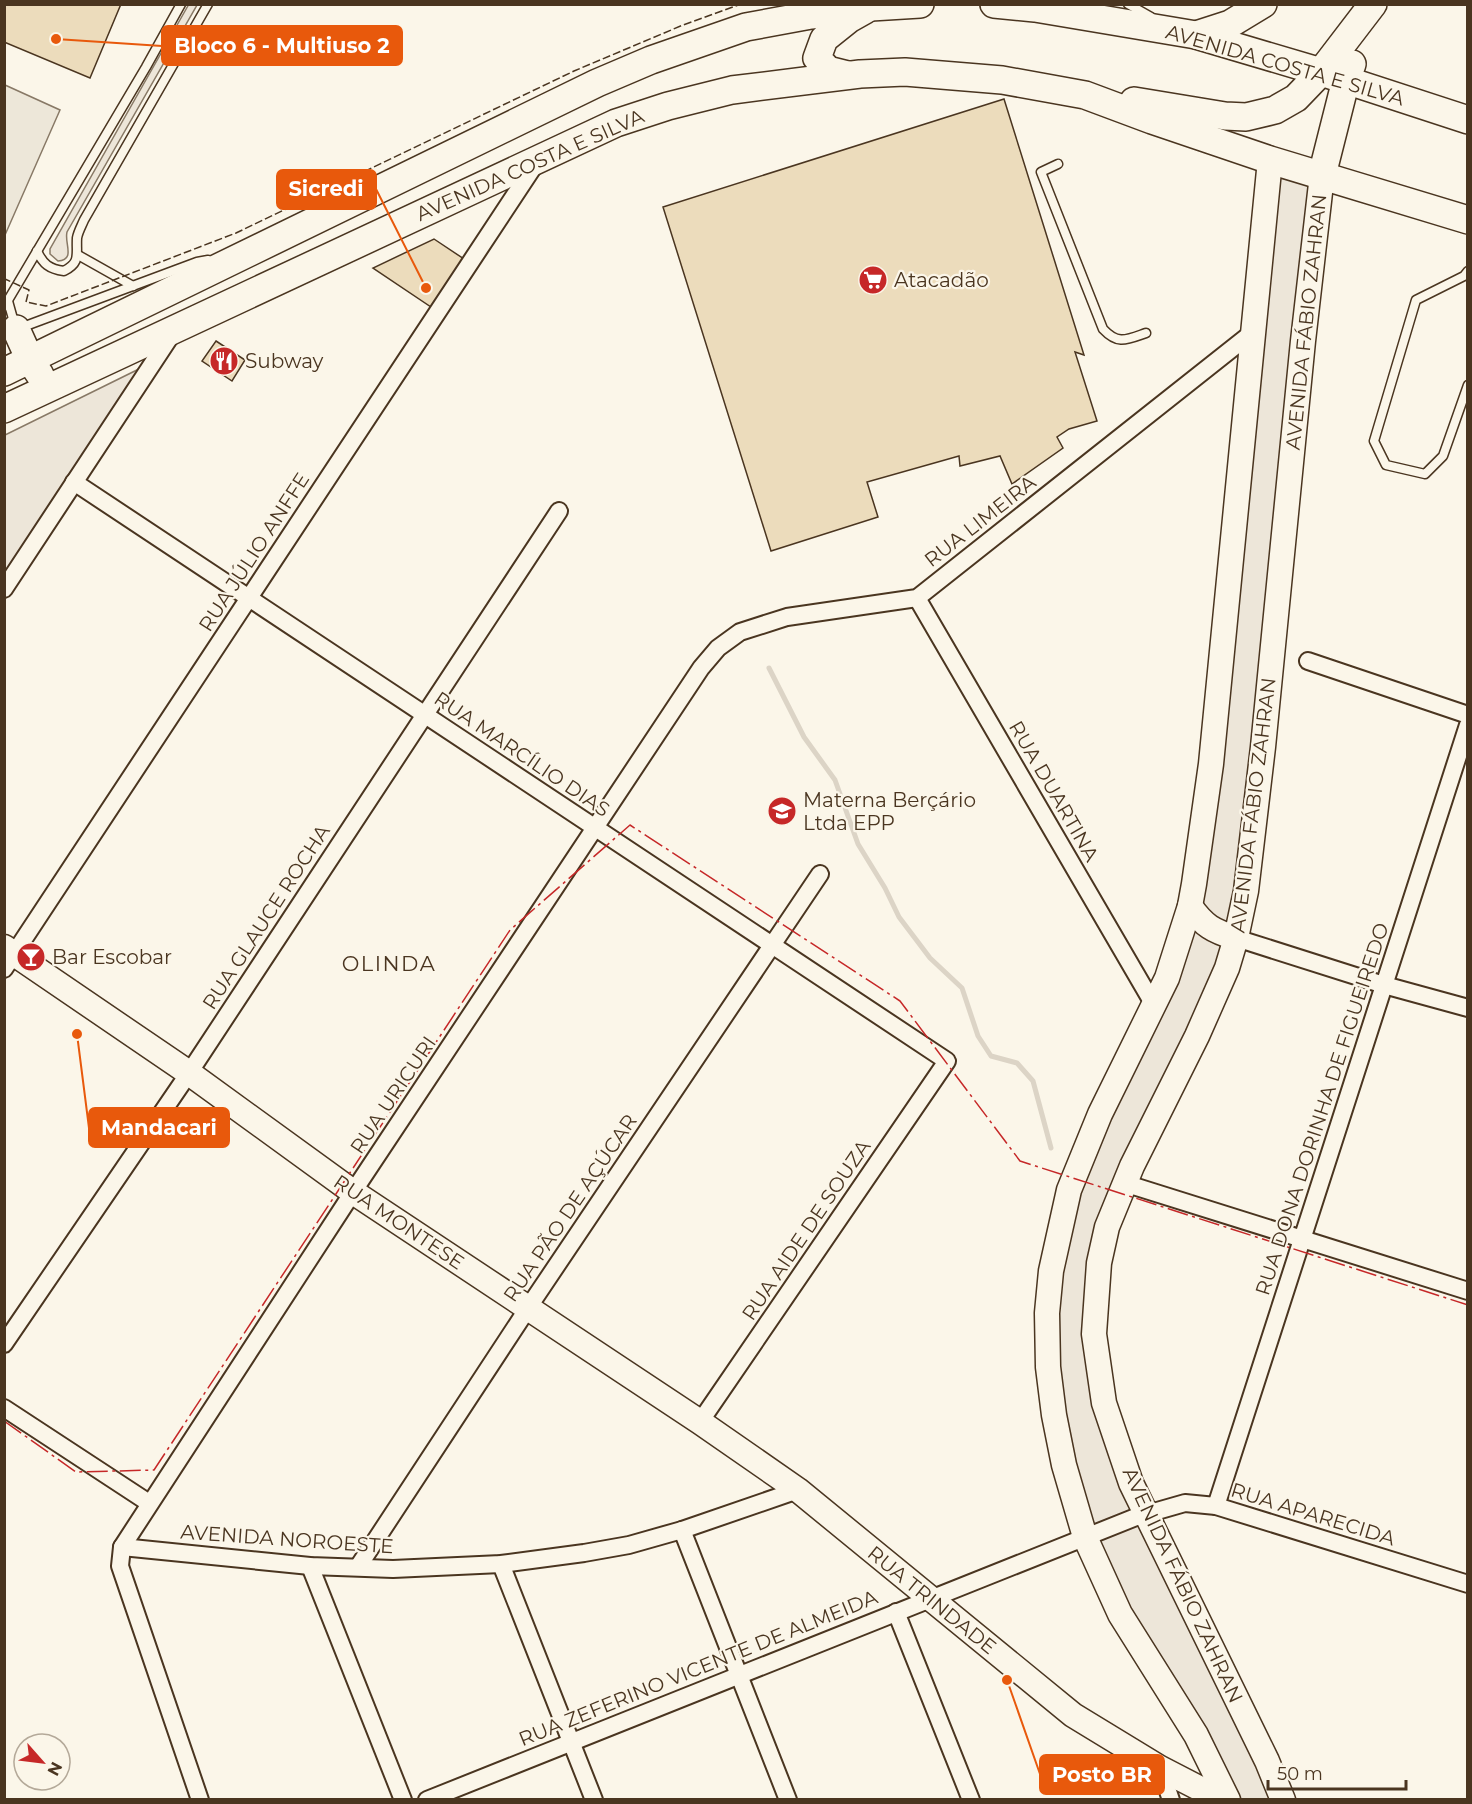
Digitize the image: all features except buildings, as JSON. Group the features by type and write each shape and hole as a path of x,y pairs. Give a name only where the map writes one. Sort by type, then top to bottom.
{"main road":[{"name":"AVENIDA COSTA E SILVA","path":"4,372 597,83 651,60 746,27 811,15 872,7 920,4"},
{"name":"AVENIDA COSTA E SILVA","path":"994,4 1035,8 1188,34 1333,76 1467,120"},
{"path":"1188,34 1230,24 1263,4"},
{"path":"1085,94 1225,116 1246,117 1275,110 1333,76 1374,4"},
{"path":"848,75 828,70 817,58 824,39 849,19 872,7"},
{"name":"AVENIDA COSTA E SILVA","path":"4,409 616,123 668,106 732,90 848,75 905,72 970,77 1085,94 1152,120 1270,160 1467,220"},
{"name":"AVENIDA FÁBIO ZAHRAN","path":"1283,1800 1267,1761 1131,1483 1104,1403 1094,1334 1099,1263 1107,1227 1124,1183 1197,1036 1227,968 1246,891 1333,76"},
{"path":"1228,1800 1196,1735 1120,1614 1085,1537 1064,1465 1054,1415 1048,1367 1047,1313 1051,1271 1069,1190 1100,1114 1167,978 1190,906 1211,764 1270,160"},
{"path":"8,318 30,360 50,388"},
{"path":"1190,906 1201,921 1210,928 1236,938"},
{"name":"RUA MONTESE","path":"8,956 189,1073 353,1192 700,1422 798,1490"},
{"name":"RUA TRINDADE","path":"798,1490 1073,1715 1160,1768 1222,1800"}],"street":[{"name":"RUA JÚLIO ANFFE","path":"8,956 249,598 539,158"},
{"path":"4,589 175,329"},
{"name":"RUA LIMEIRA","path":"918,598 1253,332"},
{"name":"RUA MARCÍLIO DIAS","path":"74,482 947,1061"},
{"name":"RUA GLAUCE ROCHA","path":"4,1344 189,1073 559,512"},
{"name":"RUA URICURI","path":"122,1547 353,1192 701,668 718,648 740,632 787,617 918,598"},
{"name":"RUA DUARTINA","path":"918,598 1154,1005"},
{"path":"1308,661 1467,715"},
{"name":"RUA DONA DORINHA DE FIGUEIREDO","path":"1216,1506 1467,725"},
{"name":"RUA PÃO DE AÇÚCAR","path":"358,1567 528,1308 820,874"},
{"path":"1236,938 1384,985 1467,1008"},
{"name":"RUA AIDE DE SOUZA","path":"700,1422 947,1061"},
{"path":"1124,1183 1467,1291"},
{"path":"4,1408 149,1503"},
{"name":"AVENIDA NOROESTE","path":"122,1547 310,1566 393,1569 501,1564 628,1545 682,1530 798,1490"},
{"name":"RUA APARECIDA","path":"1085,1537 1145,1513 1185,1503 1216,1506 1467,1584"},
{"path":"682,1530 788,1800"},
{"name":"RUA ZEFERINO VICENTE DE ALMEIDA","path":"427,1800 571,1740 1085,1537"},
{"path":"122,1547 120,1566 200,1800"},
{"path":"501,1564 594,1800"},
{"path":"310,1566 403,1800"},
{"path":"896,1612 971,1800"},
{"path":"1160,1768 1171,1800"}],"lane":[{"path":"8,318 38,251 141,77 181,4"},
{"path":"38,251 42,262 52,269 64,271 72,266 78,255 77,236 84,220 208,4"},
{"path":"1128,4 1188,34"},
{"path":"1058,164 1041,172 1102,328 1112,338 1124,340 1146,333"},
{"path":"8,318 133,286 197,262 250,251"},
{"path":"78,255 133,286"},
{"path":"1467,270 1464,276 1416,300 1374,441 1386,465 1425,474 1443,456 1467,385"}],"shaded area":[{"path":"189,4 197,5 67,232 67,258 58,261 50,254 50,249"},
{"path":"5,85 60,110 5,235"},
{"path":"1276,168 1311,179 1254,746 1229,933 1091,1262 1134,1508 1093,1527 1071,1466 1053,1315 1076,1192 1175,977"},
{"path":"141,368 5,576 5,435"},
{"path":"1140,1520 1277,1799 1234,1797 1151,1650 1095,1538"}],"waterway":[{"path":"769,668 804,737 835,780 858,844 885,888 899,917 930,958 962,988 978,1036 991,1056 1017,1063 1033,1081 1051,1148"}],"fence":[{"path":"4,281 5,279 29,290 26,302 46,306 236,233 574,71 683,25 741,4"}],"power":[{"path":"4,1421 76,1472 154,1470 510,930 630,825 900,1001 1020,1161 1468,1305"}],"place":[{"name":"Bloco 6 - Multiuso 2","path":"56,39"},
{"name":"Atacadão","path":"873,280"},
{"name":"Sicredi","path":"426,288"},
{"name":"Subway","path":"224,361"},
{"name":"Materna Berçário Ltda EPP","path":"782,811"},
{"name":"Bar Escobar","path":"31,957"},
{"name":"Mandacari","path":"77,1034"},
{"name":"Posto BR","path":"1007,1680"}],"district":[{"name":"OLINDA","path":"389,964"}]}
